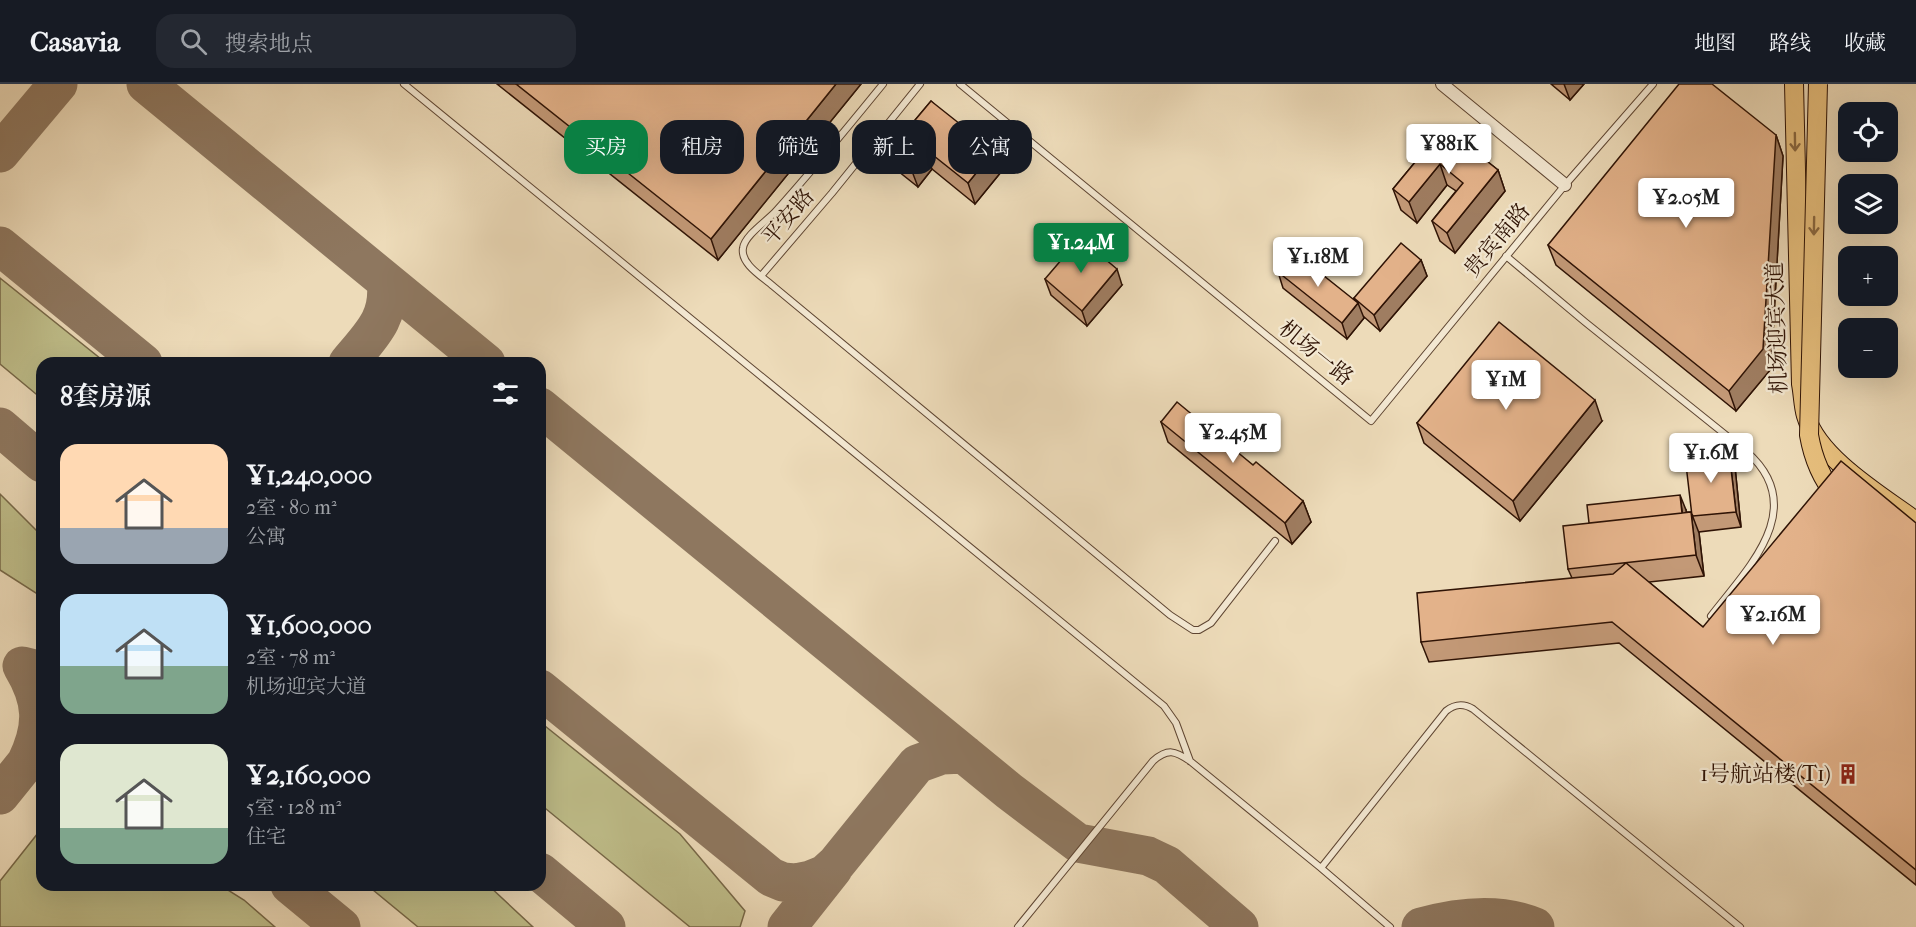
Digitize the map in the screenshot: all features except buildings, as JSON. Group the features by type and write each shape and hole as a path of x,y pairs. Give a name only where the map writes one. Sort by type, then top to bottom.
{"main road":[{"name":"机场迎宾大道","path":"1794,84 1801,384 1806,417 1816,437 1832,458 1916,521"},
{"path":"1818,84 1809,435 1818,467 1836,496"}],"street":[{"path":"1442,84 1565,185"}],"lane":[{"path":"405,84 1164,706 1176,723 1190,761"},
{"path":"761,276 746,261 743,252 745,243 804,180 883,84"},
{"name":"平安路","path":"920,84 761,276 1170,615 1193,630 1200,630 1211,623 1275,541"},
{"name":"机场一路","path":"960,84 1371,421"},
{"name":"贵宾南路","path":"1371,421 1565,185 1653,84"},
{"path":"1506,256 1764,468 1772,494 1771,529 1761,550 1711,615"},
{"path":"1321,868 1446,711 1452,706 1467,705 1740,927"},
{"path":"1018,927 1153,761 1161,754 1169,752 1179,754 1190,761 1390,927"}],"shaded area":[{"path":"0,278 99,357 36,357 36,394 0,364"},
{"path":"0,494 36,530 36,593 0,570"},
{"path":"546,727 680,834 745,911 740,927 690,927 546,809"},
{"path":"36,836 36,891 230,891 244,900 275,927 0,927 0,881"},
{"path":"374,891 494,891 533,927 418,927"}],"taxiway":[{"path":"0,153 58,84"},
{"path":"146,84 479,357"},
{"path":"0,246 136,357"},
{"path":"353,357 382,317 387,294 386,281"},
{"path":"546,412 1009,791 1078,843 1148,856 1167,865 1239,927"},
{"path":"0,427 36,458"},
{"path":"36,670 22,666 36,698"},
{"path":"546,694 771,877 783,882 795,883 825,874 836,864 917,764 942,755 964,754"},
{"path":"36,737 26,763 36,757"},
{"path":"0,795 36,750"},
{"path":"787,927 833,869"},
{"path":"546,877 606,927"},
{"path":"297,891 341,927"},
{"path":"1421,927 1478,918 1507,919 1535,927"}],"place":[{"name":"1号航站楼(T1)","path":"1848,774"}]}
